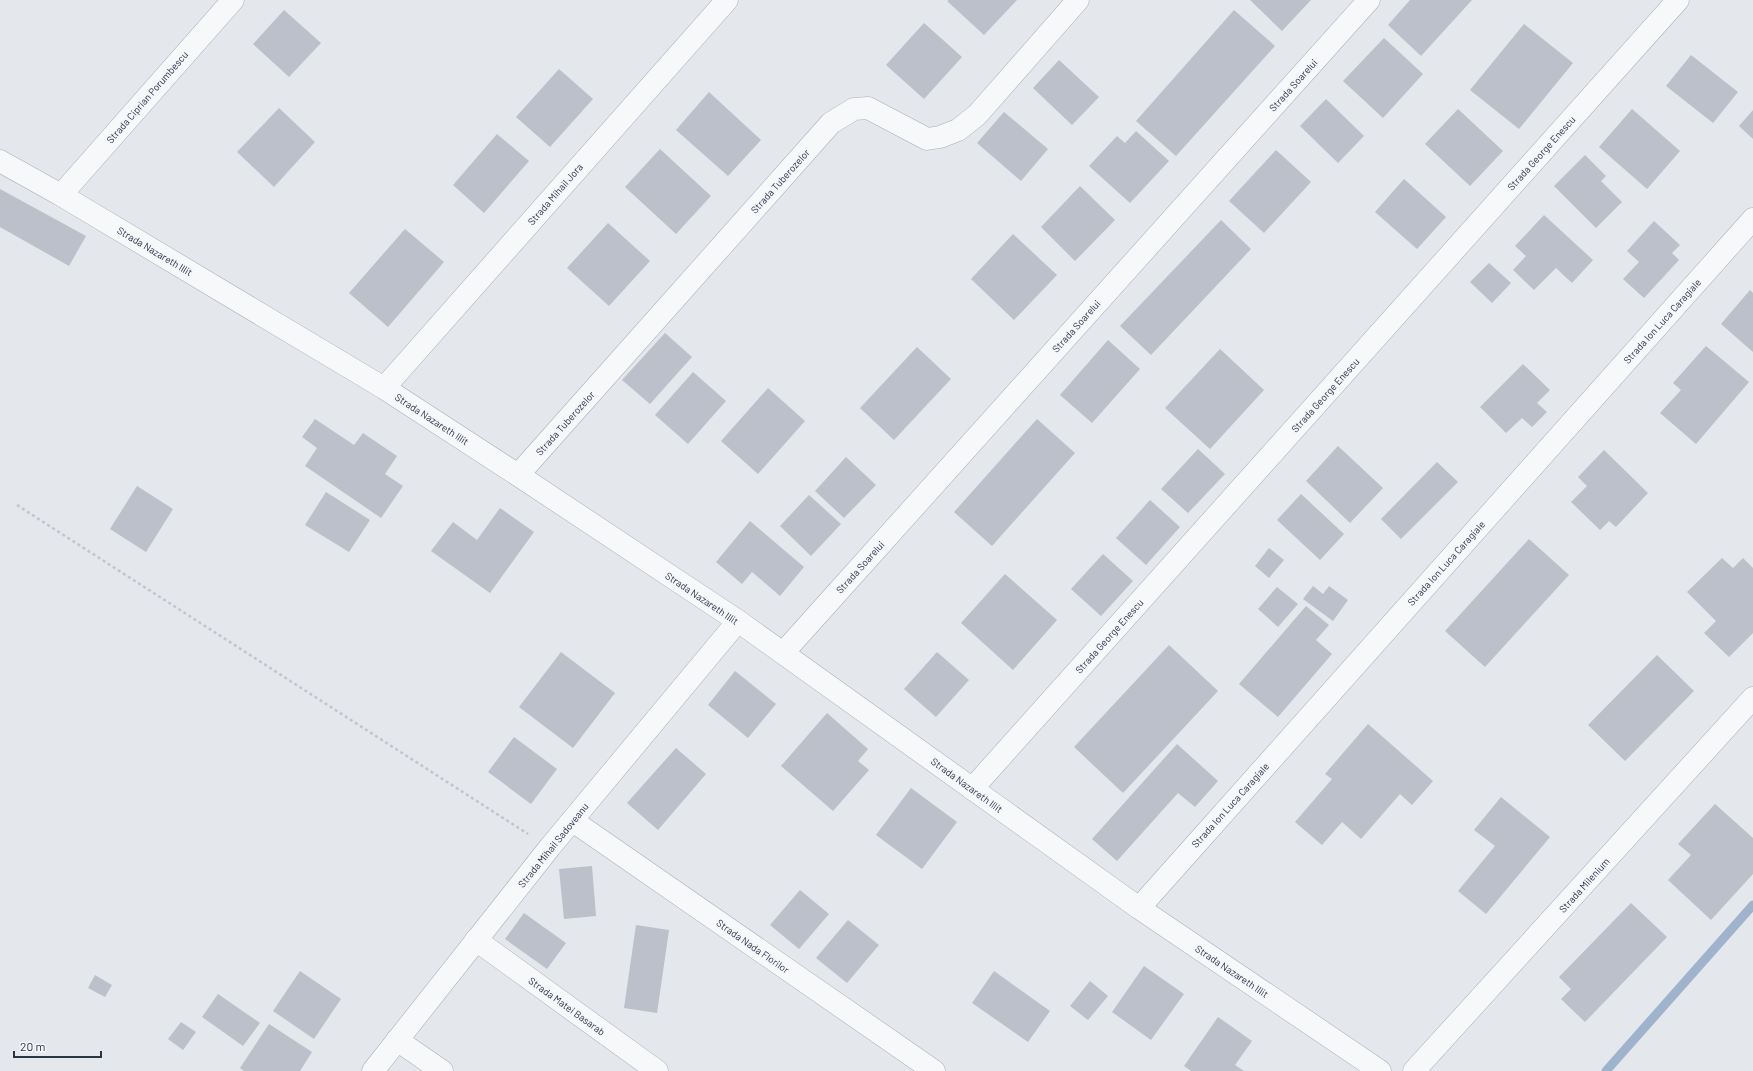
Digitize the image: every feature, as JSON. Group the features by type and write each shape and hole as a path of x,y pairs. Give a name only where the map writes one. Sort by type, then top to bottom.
{"street":[{"name":"Strada Ciprian Porumbescu","path":"61,194 233,0"},
{"name":"Strada Mihail Jora","path":"384,388 727,0"},
{"name":"Strada Tuberozelor","path":"518,475 832,123 854,109 868,108 927,139 940,137 958,130 977,115 1078,0"},
{"name":"Strada Soarelui","path":"783,653 1369,0"},
{"name":"Strada George Enescu","path":"972,789 1678,0"},
{"name":"Strada Nazareth Illit","path":"0,161 61,194 384,388 518,475 783,653 1139,908 1380,1071"},
{"name":"Strada Ion Luca Caragiale","path":"1139,908 1753,219"},
{"name":"Strada Mihail Sadoveanu","path":"373,1071 550,847 738,622"},
{"name":"Strada Milenium","path":"1414,1071 1753,698"},
{"name":"Strada Nada Florilor","path":"572,821 934,1071"},
{"name":"Strada Matei Basarab","path":"476,940 657,1071"},
{"path":"397,1040 442,1071"}],"path":[{"path":"17,505 550,847"}],"building":[{"path":"1017,0 984,35 947,1"},
{"path":"1250,0 1311,0 1282,31"},
{"path":"1410,0 1472,0 1421,56 1388,25"},
{"path":"284,10 321,43 289,77 253,44"},
{"path":"1234,10 1275,46 1176,156 1136,121"},
{"path":"924,23 962,57 924,99 886,65"},
{"path":"1524,24 1573,63 1519,129 1470,90"},
{"path":"1384,38 1423,74 1383,118 1343,81"},
{"path":"1691,55 1738,92 1713,123 1666,86"},
{"path":"1059,60 1099,97 1072,125 1033,88"},
{"path":"559,69 593,99 550,147 516,117"},
{"path":"709,92 761,140 728,176 676,130"},
{"path":"1326,99 1364,136 1338,163 1300,126"},
{"path":"279,108 315,142 274,187 237,152"},
{"path":"1458,109 1503,151 1470,186 1425,144"},
{"path":"1632,109 1680,151 1647,189 1599,147"},
{"path":"1753,110 1753,139 1739,126"},
{"path":"1004,112 1048,149 1021,181 977,143"},
{"path":"1136,131 1169,161 1130,203 1089,166 1117,136 1125,143"},
{"path":"497,134 529,161 484,213 453,185"},
{"path":"660,149 711,196 676,234 625,187"},
{"path":"1276,150 1311,182 1264,233 1229,201"},
{"path":"1585,155 1606,176 1601,181 1622,202 1596,228 1554,186"},
{"path":"1404,179 1446,217 1417,249 1375,212"},
{"path":"1080,186 1115,220 1075,261 1041,227"},
{"path":"0,189 86,236 69,266 0,227"},
{"path":"1544,215 1593,260 1572,283 1556,268 1534,290 1513,270 1526,256 1515,246"},
{"path":"1221,220 1251,249 1151,355 1120,326"},
{"path":"1654,221 1680,245 1672,253 1679,260 1644,298 1623,279 1639,262 1627,251"},
{"path":"608,223 650,261 609,306 567,268"},
{"path":"405,229 444,262 388,327 349,293"},
{"path":"1013,234 1057,275 1014,320 971,279"},
{"path":"1489,263 1511,283 1492,303 1470,282"},
{"path":"1750,290 1753,293 1753,352 1721,324"},
{"path":"665,333 692,357 650,404 622,380"},
{"path":"1108,340 1140,369 1092,423 1060,395"},
{"path":"1706,346 1749,382 1696,444 1660,413 1681,390 1673,383"},
{"path":"917,347 951,379 894,440 860,408"},
{"path":"1220,349 1264,390 1210,449 1165,408"},
{"path":"1523,364 1550,390 1537,403 1547,412 1532,427 1522,418 1506,433 1480,407"},
{"path":"693,372 726,401 688,444 655,415"},
{"path":"768,388 805,421 758,474 721,441"},
{"path":"315,419 354,445 363,433 397,456 385,474 403,486 381,518 305,466 317,448 302,437"},
{"path":"1037,419 1075,453 992,546 954,512"},
{"path":"1338,446 1383,488 1350,523 1306,481"},
{"path":"1198,449 1225,474 1188,513 1161,489"},
{"path":"1604,450 1648,493 1616,527 1609,521 1600,530 1571,502 1587,486 1578,477"},
{"path":"846,457 876,485 844,518 815,491"},
{"path":"1437,462 1458,482 1401,539 1381,519"},
{"path":"137,486 173,509 146,552 110,529"},
{"path":"326,492 370,520 349,552 305,525"},
{"path":"1301,494 1344,534 1320,560 1277,520"},
{"path":"809,495 841,524 811,556 780,526"},
{"path":"1150,500 1180,527 1146,565 1116,538"},
{"path":"500,508 534,532 490,593 431,551 453,522 477,540"},
{"path":"750,521 804,567 780,596 752,572 742,584 716,562"},
{"path":"1529,539 1569,575 1485,667 1445,631"},
{"path":"1269,548 1284,560 1269,578 1255,566"},
{"path":"1103,554 1133,581 1101,616 1071,589"},
{"path":"1722,558 1733,568 1743,558 1753,568 1753,633 1729,657 1704,633 1716,621 1687,592"},
{"path":"1005,574 1057,620 1013,670 961,623"},
{"path":"1313,586 1323,594 1329,586 1348,600 1333,621 1303,599"},
{"path":"1277,587 1298,604 1278,627 1258,609"},
{"path":"1306,606 1329,625 1316,640 1332,654 1278,717 1239,684"},
{"path":"1169,645 1218,691 1123,793 1074,747"},
{"path":"561,652 615,693 573,748 519,707"},
{"path":"937,652 969,680 936,717 904,689"},
{"path":"1657,655 1694,691 1625,761 1588,725"},
{"path":"735,671 776,704 748,738 708,705"},
{"path":"827,713 868,749 858,761 869,770 833,811 781,766"},
{"path":"1368,724 1433,781 1412,805 1400,794 1361,839 1342,822 1322,845 1295,822 1332,779 1325,774"},
{"path":"514,737 557,769 531,804 488,772"},
{"path":"1177,744 1218,781 1195,807 1178,793 1117,861 1092,839"},
{"path":"676,748 706,774 658,830 627,803"},
{"path":"911,788 957,822 922,869 876,835"},
{"path":"1501,797 1550,837 1486,914 1458,891 1495,846 1474,830"},
{"path":"1715,804 1753,838 1753,874 1711,920 1668,880 1691,855 1678,844"},
{"path":"592,866 596,916 564,919 559,869"},
{"path":"800,890 829,914 799,949 770,925"},
{"path":"1631,903 1667,937 1585,1022 1561,999 1571,989 1559,977"},
{"path":"524,913 566,943 547,969 505,939"},
{"path":"848,920 879,945 847,983 816,958"},
{"path":"636,925 669,930 657,1013 624,1008"},
{"path":"1144,966 1184,994 1151,1040 1112,1012"},
{"path":"300,971 341,999 314,1039 273,1011"},
{"path":"994,971 1050,1011 1028,1042 972,1003"},
{"path":"95,975 112,985 105,997 88,988"},
{"path":"1090,981 1108,996 1088,1020 1070,1006"},
{"path":"218,994 260,1023 243,1046 202,1017"},
{"path":"1218,1017 1252,1041 1235,1065 1244,1071 1191,1071 1184,1066"},
{"path":"181,1022 196,1032 183,1050 168,1039"},
{"path":"269,1024 312,1052 300,1071 244,1071 240,1068"}],"waterway":[{"path":"1606,1071 1753,905"}]}
